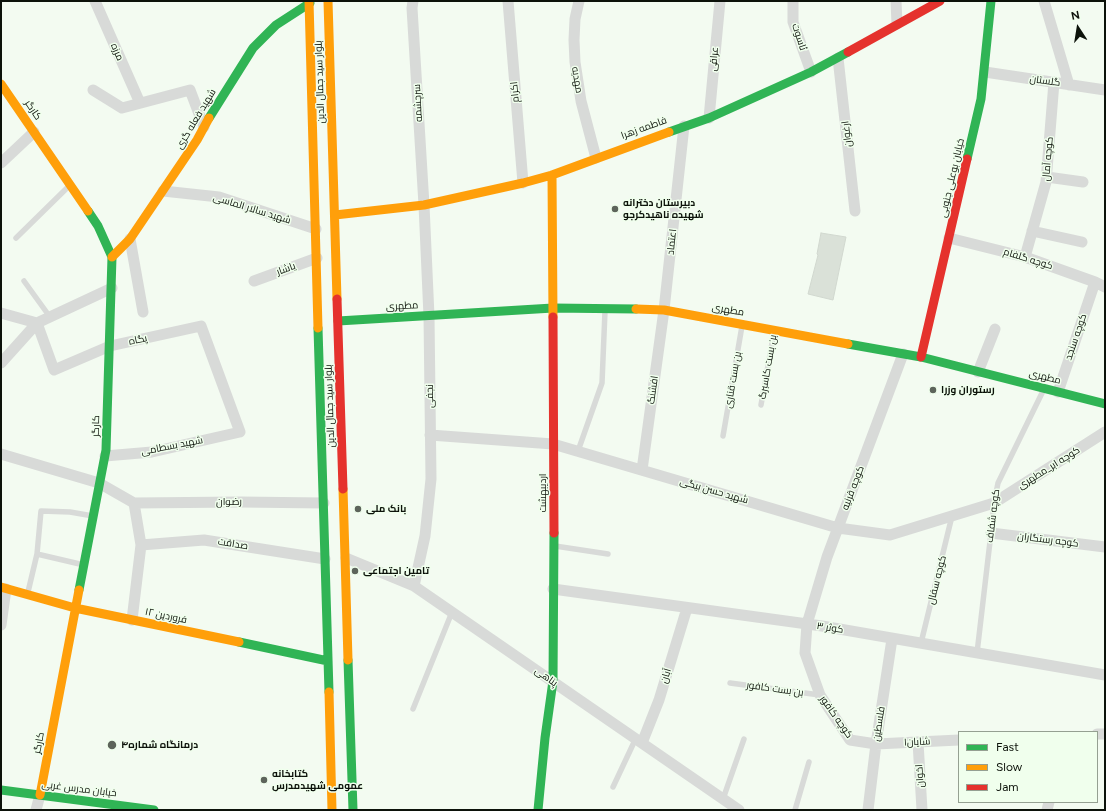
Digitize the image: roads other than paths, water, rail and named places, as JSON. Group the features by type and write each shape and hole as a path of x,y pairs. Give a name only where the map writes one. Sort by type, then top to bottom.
{"street":[{"name":"مرزه","path":"95,1 140,103"},
{"name":"بلوار سید جمال الدین","path":"328,1 338,321 332,447 324,503 332,810"},
{"name":"سرچشمه","path":"413,1 412,8 424,205"},
{"name":"اکرام","path":"508,1 523,183"},
{"name":"مهدیه","path":"579,1 575,19 575,62 579,94 596,158"},
{"name":"عراقی","path":"709,118 720,1"},
{"name":"ئاسوت","path":"793,1 793,22 811,72"},
{"path":"896,1 897,24"},
{"name":"فاطمه زهرا","path":"335,215 424,205 552,175 709,118 811,72 940,1"},
{"name":"خیابان بوعلی جنوبی","path":"921,357 982,99 991,1"},
{"path":"1044,1 1068,85"},
{"name":"بلوار سید جمال الدین","path":"310,2 317,258 332,447 346,558 354,810"},
{"name":"شهید فعله گری","path":"112,257 130,239 164,191 253,48 276,26 310,2"},
{"name":"ارغوان","path":"838,58 855,210"},
{"name":"گلستان","path":"985,72 1105,90"},
{"name":"کوچه آمال","path":"1025,257 1047,177 1054,82"},
{"name":"کارگر","path":"1,84 98,226 112,257 105,456 40,795"},
{"path":"93,90 122,108 190,90 204,127"},
{"name":"اعتماد","path":"664,310 684,126"},
{"path":"1,163 34,132"},
{"name":"اردیبهشت","path":"538,810 545,738 553,681 554,546 552,175"},
{"path":"1047,177 1083,182"},
{"name":"شهید سالار الماسی","path":"164,191 219,197 316,229"},
{"name":"نجفی","path":"414,586 425,536 430,479 429,316 424,205"},
{"path":"1032,231 1082,242"},
{"name":"کوچه گلفام","path":"949,238 1025,257 1095,282 1105,288"},
{"path":"130,239 143,312"},
{"name":"یاشار","path":"254,280 317,258"},
{"name":"کوچه سنجد","path":"1058,392 1095,282"},
{"path":"1,363 37,323 112,288"},
{"name":"مطهری","path":"338,321 553,308 664,310 921,357 1105,404"},
{"name":"افشنگ","path":"642,470 664,310"},
{"path":"1,313 37,323"},
{"name":"پگاه","path":"37,323 54,370 110,346 201,326 240,432"},
{"path":"978,372 995,329"},
{"name":"کوچه قرنیه","path":"807,624 827,557 903,354"},
{"name":"شهید بسطامی","path":"105,456 152,452 240,432"},
{"name":"کوچه ابر_مطهری","path":"994,503 1105,432"},
{"name":"شهید حسن بیگی","path":"430,435 553,444 838,528 890,535 994,503"},
{"path":"1,454 99,483 134,504 141,545 132,620"},
{"name":"رضوان","path":"134,504 240,502 324,503"},
{"name":"کوچه رستگاران","path":"991,533 1105,547"},
{"name":"صداقت","path":"141,545 204,540 325,559"},
{"name":"پناهی","path":"346,558 414,586 739,810"},
{"path":"1,625 4,588"},
{"name":"۱۲ فروردین","path":"4,588 75,608 328,661"},
{"name":"کوثر ۳","path":"554,589 807,624 1105,675"},
{"name":"آبان","path":"639,740 659,700 687,608"},
{"name":"کوچه کافور","path":"807,624 805,653 820,695 850,740 876,744"},
{"name":"فلسطین","path":"868,810 876,744 892,639"},
{"name":"شایان۱","path":"876,744 958,740"},
{"name":"اخوان","path":"918,742 922,810"},
{"name":"خیابان مدرس غربی","path":"1,790 154,810"},
{"path":"36,810 40,795"}],"lane":[{"path":"16,238 70,185"},
{"path":"24,281 50,317"},
{"path":"578,451 602,383 605,309"},
{"name":"بن بست قناری","path":"723,436 743,324"},
{"name":"بن بست کاسبرگ","path":"761,405 774,330"},
{"name":"کوچه شفاف","path":"978,653 994,503 998,482 1044,388"},
{"path":"28,595 37,554 41,511 70,512 93,516"},
{"name":"کوچه سفال","path":"921,644 952,516"},
{"path":"554,546 608,554"},
{"path":"37,554 84,565"},
{"path":"413,709 452,612"},
{"name":"بن بست کافور","path":"730,683 820,695"},
{"path":"723,799 744,739"},
{"path":"613,787 639,740"},
{"path":"795,810 808,762"}],"place":[{"name":"دبیرستان دخترانه شهیده ناهیدکرجو","path":"615,209"},
{"name":"رستوران وزرا","path":"933,390"},
{"name":"بانک ملی","path":"358,509"},
{"name":"تامین اجتماعی","path":"355,571"},
{"name":"درمانگاه شماره۴","path":"112,745"},
{"name":"کتابخانه عمومی شهیدمدرس","path":"264,780"}]}
